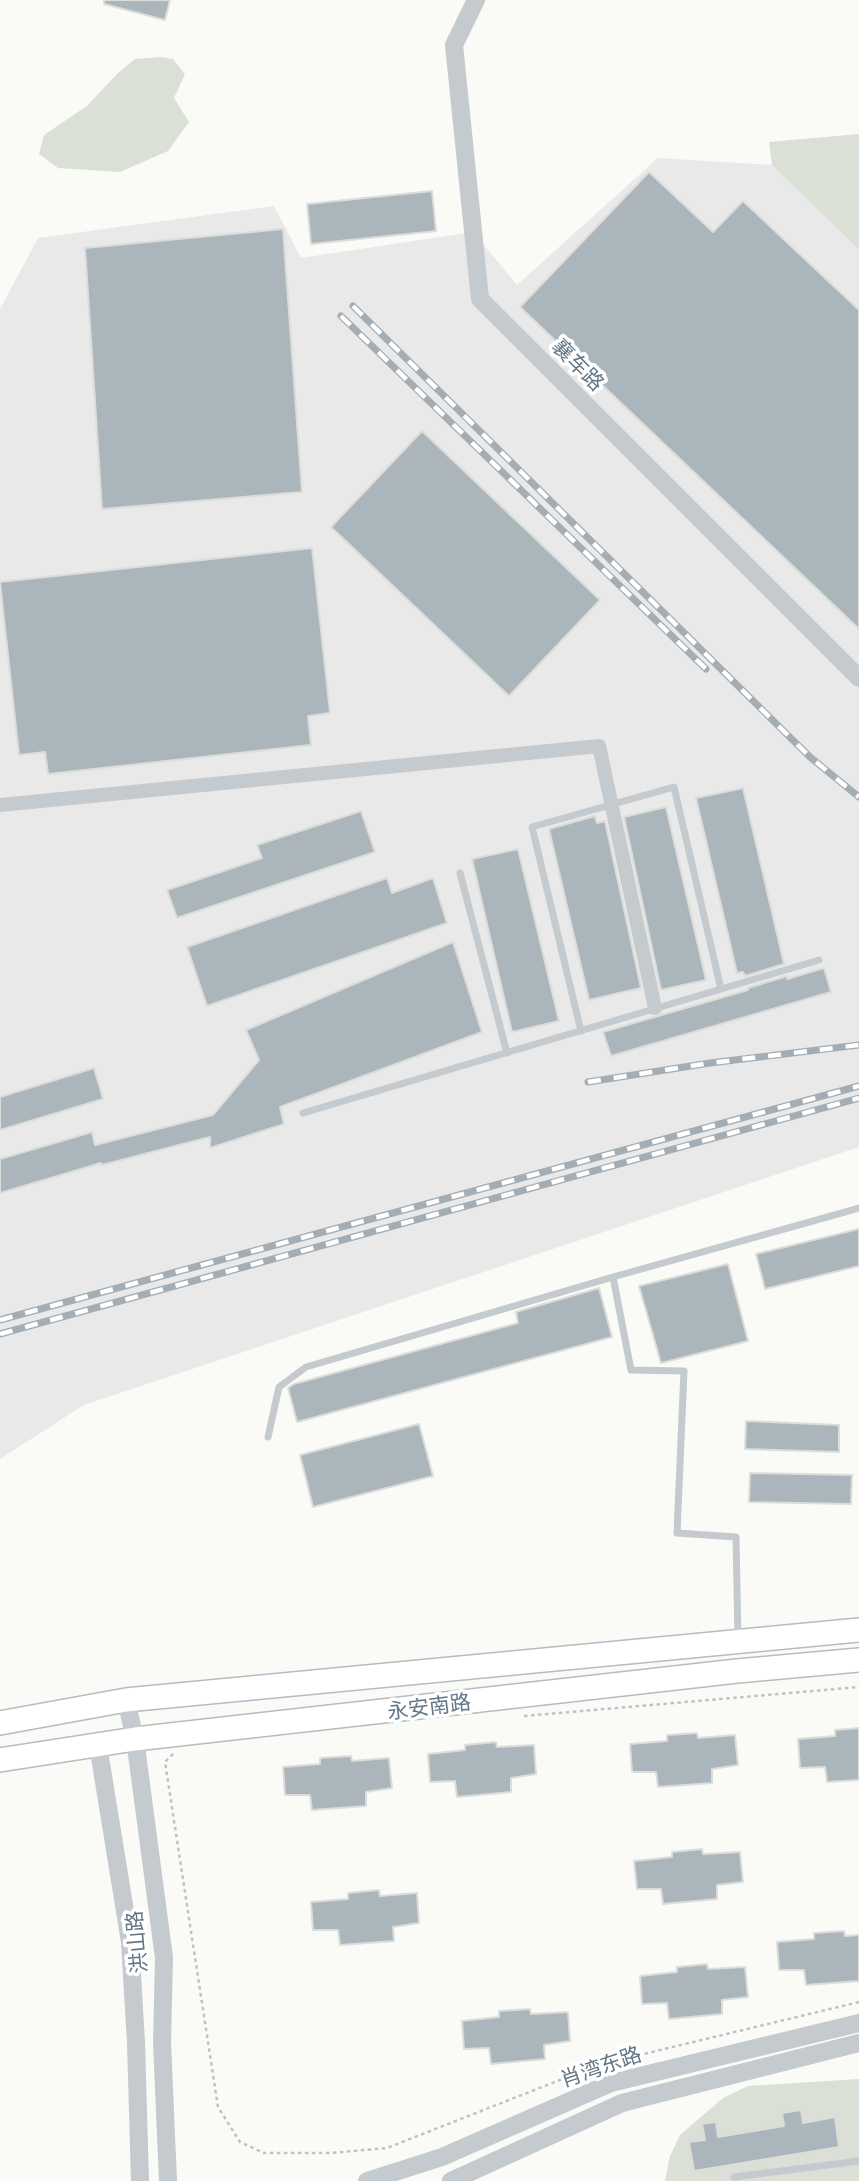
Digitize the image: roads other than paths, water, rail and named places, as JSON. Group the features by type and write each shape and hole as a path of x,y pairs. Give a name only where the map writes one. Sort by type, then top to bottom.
{"main road":[{"name":"永安南路","path":"0,1723 126,1700 859,1630"},
{"name":"永安南路","path":"0,1760 135,1739 737,1671 859,1660"}],"street":[{"name":"襄车路","path":"476,0 454,45 480,299 859,678"},
{"path":"0,805 598,746 655,1009"},
{"name":"洪山路","path":"126,1700 135,1739 163,1958 162,2042 168,2181"},
{"name":"洪山路","path":"98,1745 130,1942 140,2181"},
{"name":"肖湾东路","path":"367,2181 442,2157 611,2083 859,2023"},
{"name":"肖湾东路","path":"451,2181 622,2103 859,2043"}],"lane":[{"path":"580,1031 532,827 674,787 721,989"},
{"path":"460,873 507,1052"},
{"path":"303,1113 819,960"},
{"path":"268,1437 279,1387 306,1367 859,1208"},
{"path":"612,1277 631,1370 684,1371 677,1533 736,1537 738,1641"},
{"path":"734,2177 859,2161"}],"railway":[{"path":"353,306 810,757 859,797"},
{"path":"341,316 706,669"},
{"path":"588,1082 710,1063 859,1045"},
{"path":"0,1320 859,1086"},
{"path":"0,1334 859,1098"}]}
